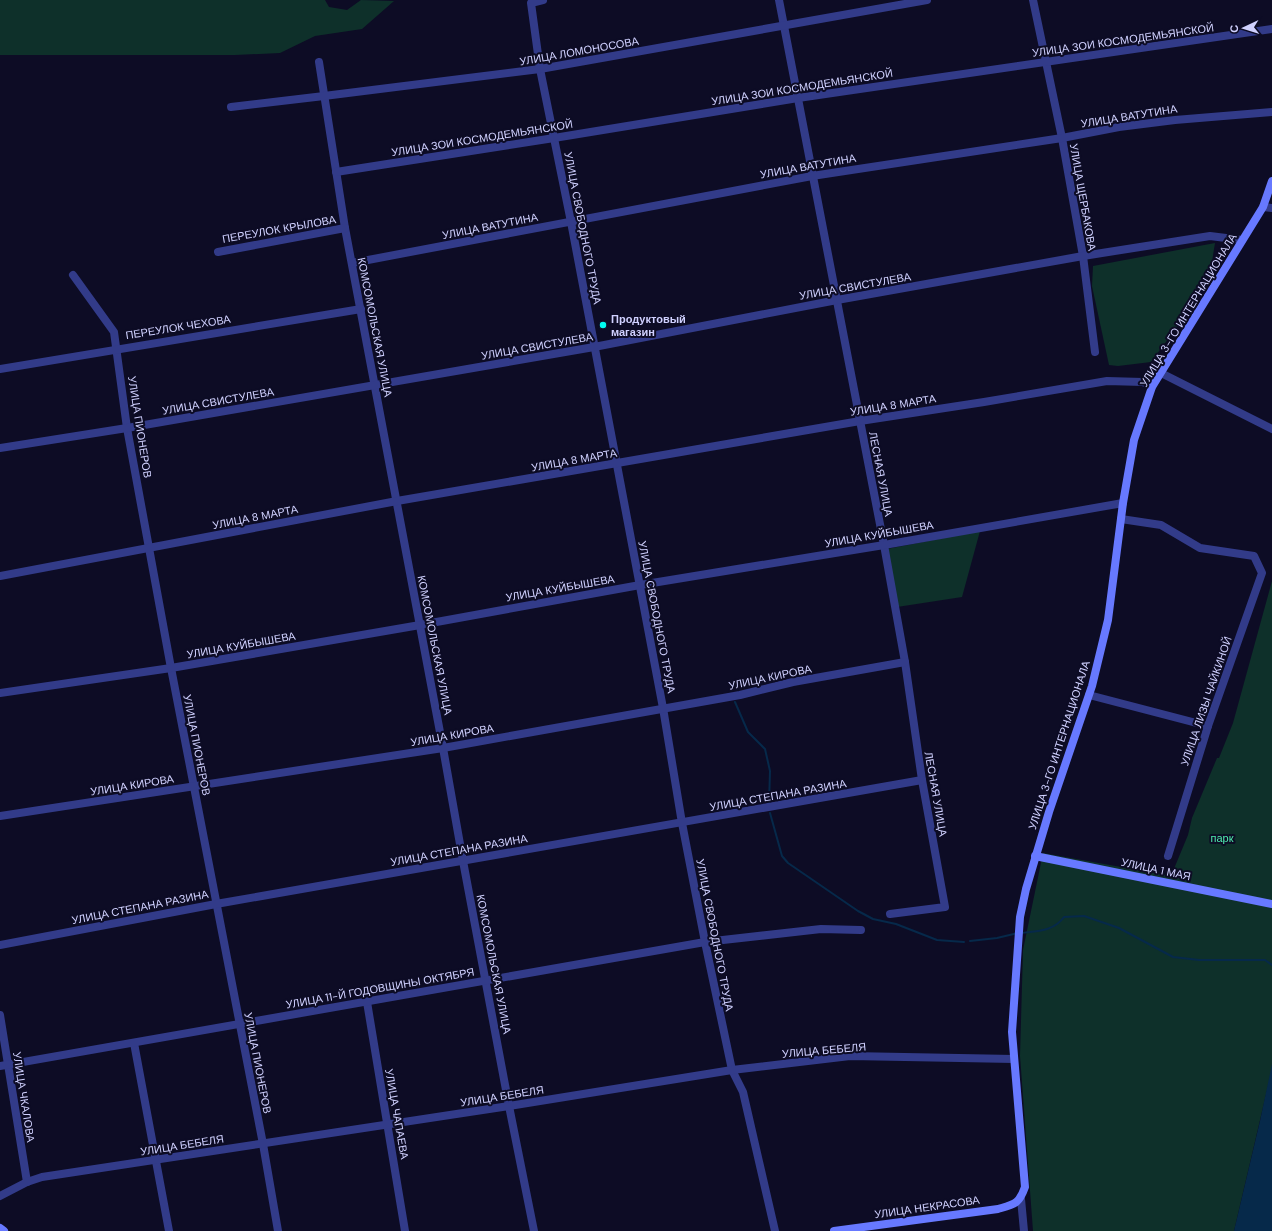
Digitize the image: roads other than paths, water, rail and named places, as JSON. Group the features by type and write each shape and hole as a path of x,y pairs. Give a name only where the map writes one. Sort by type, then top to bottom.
{"main road":[{"name":"УЛИЦА 3-ГО ИНТЕРНАЦИОНАЛА","path":"1020,1199 1025,1187 1014,1059 1013,1026 1020,918 1035,856 1089,695 1108,620 1123,502 1134,440 1152,387 1263,207 1272,181"},
{"name":"УЛИЦА 1 МАЯ","path":"1035,856 1272,904"},
{"name":"УЛИЦА НЕКРАСОВА","path":"834,1231 998,1209 1012,1205 1020,1199"},
{"path":"0,1228 4,1231"}],"street":[{"name":"УЛИЦА СВОБОДНОГО ТРУДА","path":"543,0 531,3 540,69 571,222 640,585 663,708 682,823 732,1070 743,1092 775,1231"},
{"name":"ЛЕСНАЯ УЛИЦА","path":"779,0 884,544 905,662 922,780 946,907 890,914"},
{"name":"УЛИЦА ЛОМОНОСОВА","path":"232,107 540,69 927,0"},
{"name":"УЛИЦА ЩЕРБАКОВА","path":"1033,0 1062,138 1082,256 1095,352"},
{"name":"УЛИЦА ЗОИ КОСМОДЕМЬЯНСКОЙ","path":"336,172 798,98 1272,29"},
{"name":"КОМСОМОЛЬСКАЯ УЛИЦА","path":"319,62 345,228 509,1106 534,1231"},
{"name":"УЛИЦА ВАТУТИНА","path":"352,263 812,176 1062,138 1119,127 1175,120 1272,112"},
{"path":"1263,207 1272,208"},
{"name":"ПЕРЕУЛОК КРЫЛОВА","path":"218,252 345,228"},
{"name":"УЛИЦА СВИСТУЛЕВА","path":"0,448 127,428 594,347 836,300 1082,256 1210,236 1242,240"},
{"name":"УЛИЦА ПИОНЕРОВ","path":"73,274 114,332 127,428 171,668 263,1144 278,1231"},
{"name":"ПЕРЕУЛОК ЧЕХОВА","path":"0,369 360,309"},
{"path":"1161,373 1272,429"},
{"name":"УЛИЦА 8 МАРТА","path":"0,576 397,500 617,464 860,421 1107,381 1143,382 1152,387"},
{"name":"УЛИЦА КУЙБЫШЕВА","path":"0,693 171,668 640,585 1123,502"},
{"name":"УЛИЦА ЛИЗЫ ЧАЙКИНОЙ","path":"1122,519 1161,525 1200,548 1254,556 1262,573 1208,726 1168,856"},
{"name":"УЛИЦА КИРОВА","path":"0,816 443,748 740,695 793,682 905,662"},
{"path":"1089,695 1208,726"},
{"name":"УЛИЦА СТЕПАНА РАЗИНА","path":"0,945 216,904 922,780"},
{"name":"УЛИЦА 11-Й ГОДОВЩИНЫ ОКТЯБРЯ","path":"4,1066 705,942 821,929 861,930"},
{"name":"УЛИЦА ЧАПАЕВА","path":"367,1002 405,1231"},
{"name":"УЛИЦА ЧКАЛОВА","path":"0,1015 4,1066 27,1182"},
{"path":"134,1042 169,1231"},
{"name":"УЛИЦА БЕБЕЛЯ","path":"0,1196 27,1182 42,1177 387,1125 732,1070 850,1056 1014,1059"},
{"name":"УЛИЦА 3-ГО ИНТЕРНАЦИОНАЛА","path":"1020,1199 1024,1231"}],"water":[{"path":"1272,1064 1272,1231 1234,1231 1260,1121"}],"waterway":[{"path":"735,702 748,732 765,749 770,771 769,804"},
{"path":"770,813 782,856 788,863 858,911 873,919 896,924 937,940 964,942"},
{"path":"1022,933 1051,928 1060,922 1064,917 1084,916 1119,928 1173,957 1199,960 1265,960 1272,965"},
{"path":"970,941 997,938 1018,933"}],"place":[{"name":"Продуктовый магазин","path":"603,325"}],"park label":[{"name":"парк","path":"1222,838"}]}
